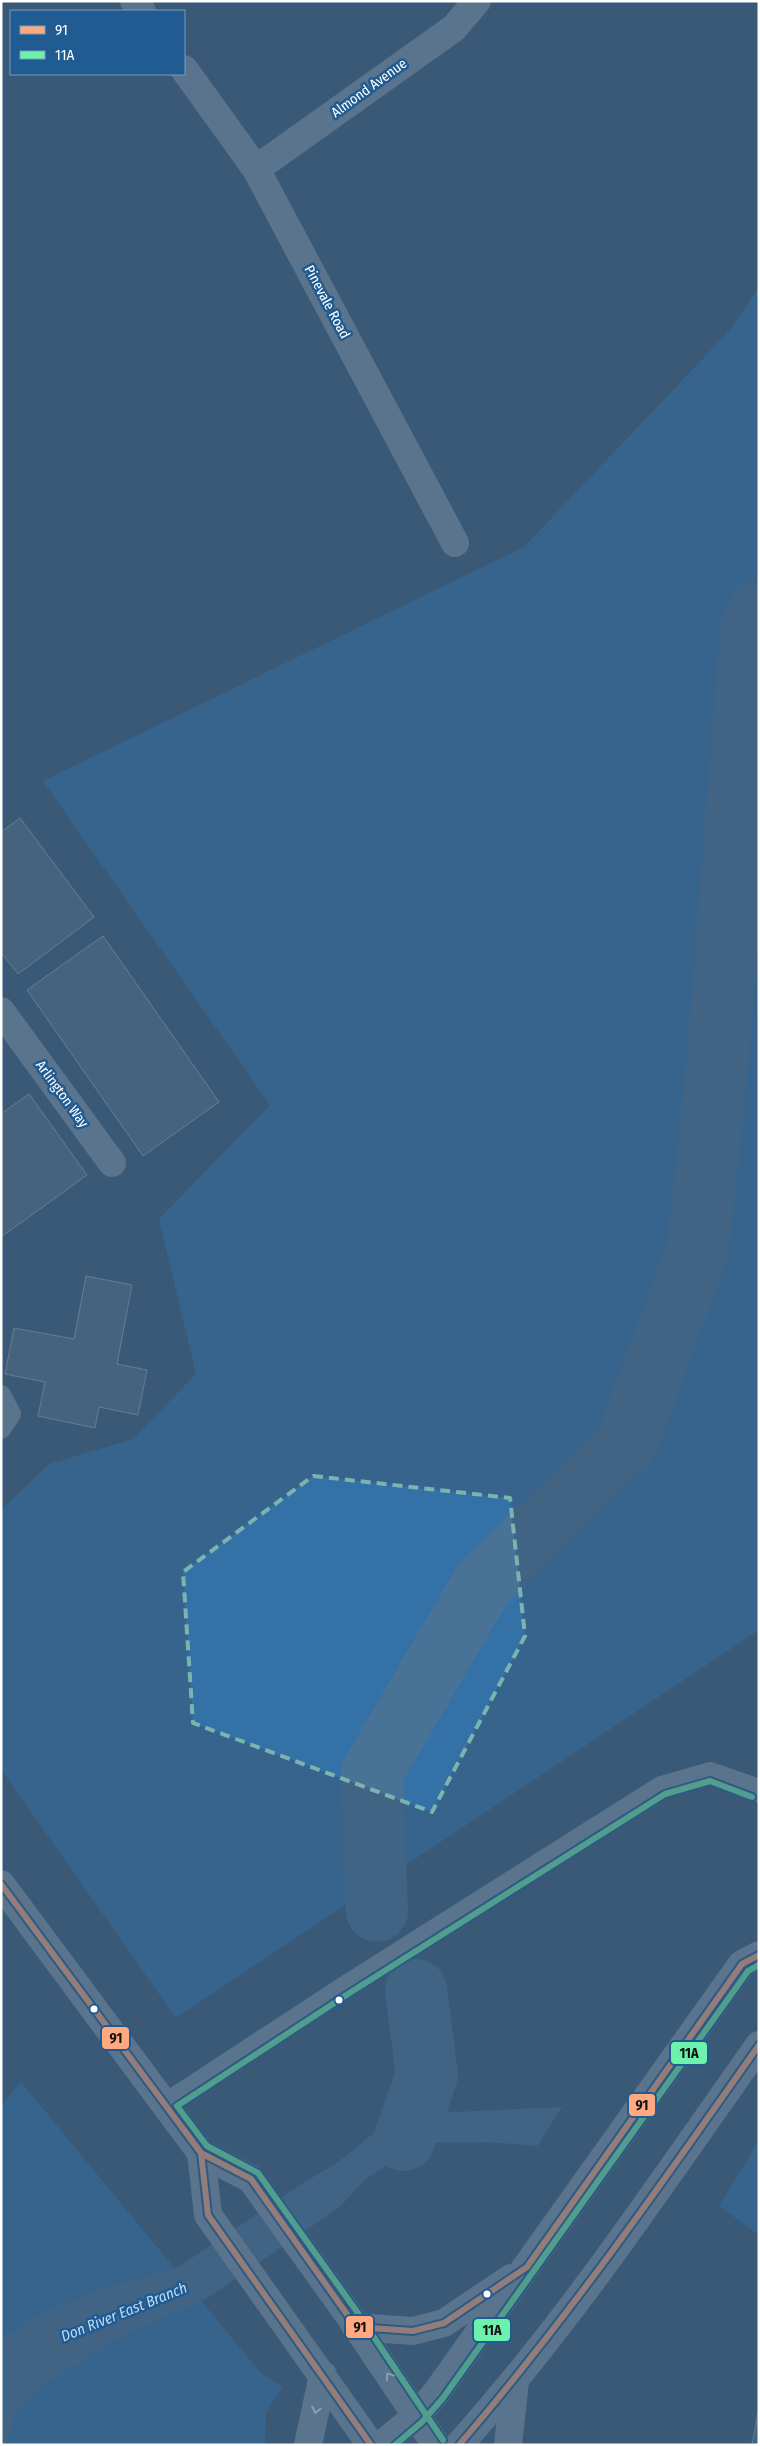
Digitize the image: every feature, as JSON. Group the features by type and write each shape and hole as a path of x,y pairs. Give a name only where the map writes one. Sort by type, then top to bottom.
{"main road":[{"path":"1,1884 201,2153 251,2179 352,2321 436,2445"},
{"path":"380,2445 416,2416 436,2393 742,1964 759,1955"},
{"path":"458,2445 515,2381 634,2222 759,2045"},
{"path":"201,2153 208,2216 371,2445"},
{"path":"352,2321 413,2331 444,2323 527,2267"},
{"path":"308,2445 317,2367"},
{"path":"508,2445 515,2381"}],"street":[{"name":"Almond Avenue","path":"256,169 454,28 477,1"},
{"name":"Pinevale Road","path":"185,70 256,169 454,543"},
{"name":"Arlington Way","path":"5,1023 112,1163"}],"lane":[{"path":"1,1395 11,1414 1,1429"},
{"path":"164,2104 346,1985 661,1786 710,1772 756,1788 759,1792"}],"highlighted area":[{"path":"313,1476 510,1498 525,1636 432,1812 193,1723 183,1572"}],"shaded area":[{"path":"759,286 759,1630 176,2018 1,1769 1,1510 49,1464 133,1439 196,1374 159,1219 270,1105 43,781 524,547 731,329"},
{"path":"21,2082 260,2372 282,2387 266,2413 265,2445 1,2445 1,2106"},
{"path":"759,2140 759,2235 719,2206"}],"water":[{"name":"Don River East Branch","path":"562,2107 537,2146 489,2142 429,2143 385,2166 362,2182 341,2206 209,2297 119,2338 42,2386 14,2416 7,2445 1,2445 1,2341 3,2337 39,2315 93,2292 180,2266 300,2185 337,2163 370,2136 427,2110 437,2113"}],"building":[{"path":"20,818 94,917 18,974 1,952 1,832"},
{"path":"103,936 219,1102 143,1156 27,990"},
{"path":"29,1094 87,1175 1,1237 1,1114"},
{"path":"86,1276 132,1285 117,1364 147,1370 138,1415 99,1407 95,1428 38,1416 45,1382 5,1374 14,1328 74,1339"},
{"path":"759,2407 759,2445 752,2445"}],"waterway":[{"path":"377,1911 372,1773 483,1583 627,1442 698,1249 717,1070 751,630 759,611"},
{"path":"404,2140 427,2075 416,1990"}],"transit line":[{"name":"11A","path":"443,2440 355,2309 258,2173 207,2146 177,2106 351,1992 665,1794 710,1781 752,1797"},
{"name":"91","path":"1,1884 201,2153 251,2179 356,2327 413,2331 444,2323 527,2267 742,1964 759,1955"},
{"name":"11A","path":"395,2445 422,2422 443,2398 748,1971 759,1965"},
{"name":"91","path":"459,2445 577,2299 759,2045"},
{"name":"91","path":"181,2126 201,2153 208,2215 371,2445"}]}
